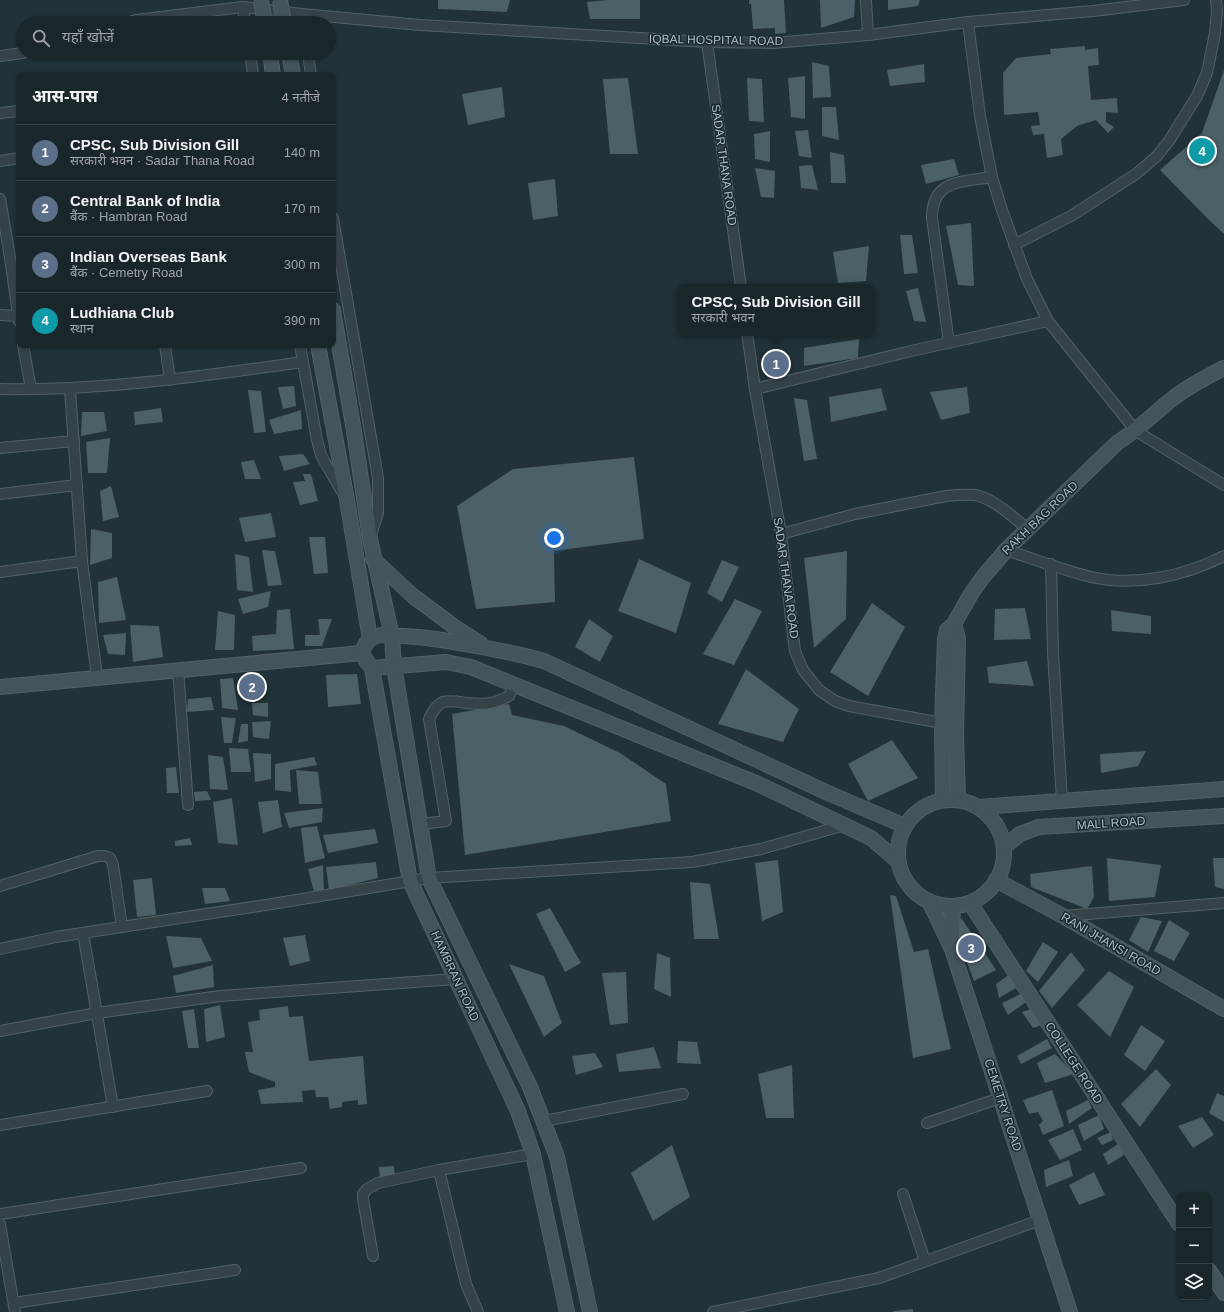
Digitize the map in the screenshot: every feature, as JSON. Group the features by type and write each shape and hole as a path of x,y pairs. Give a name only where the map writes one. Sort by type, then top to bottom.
{"main road":[{"path":"261,0 264,16"},
{"path":"280,0 283,16"},
{"path":"271,60 273,72"},
{"path":"290,60 292,72"},
{"name":"HAMBRAN ROAD","path":"336,327 354,431 373,559 392,636 394,666 430,878 530,1087 558,1157 590,1312"},
{"path":"319,348 347,500 370,639"},
{"name":"RAKH BAG ROAD","path":"943,800 942,723 945,639 947,630 954,624 971,594 983,577 1006,550 1118,442 1136,431 1172,399 1193,385 1224,368"},
{"path":"373,559 413,596 456,628 487,648"},
{"path":"954,624 958,638 956,736 958,800"},
{"path":"0,687 178,669 362,653 364,645 370,639 381,635 444,640 523,655 544,662 828,793 905,826"},
{"name":"HAMBRAN ROAD","path":"362,653 372,668 410,882 518,1111 533,1154 567,1312"},
{"path":"372,668 446,662 470,667 756,783 871,838 898,862"},
{"name":"MALL ROAD","path":"979,807 1224,789"},
{"path":"949,799 964,801 979,807 991,818 1000,831 1004,847 1003,864 996,880 985,894 970,902 953,906 942,905 929,901 915,892 904,878 898,862 898,843 905,826 916,812 931,803 943,800 949,799"},
{"name":"MALL ROAD","path":"1004,847 1020,834 1039,827 1224,816"},
{"name":"RANI JHANSI ROAD","path":"996,880 1224,1009"},
{"name":"CEMETRY ROAD","path":"929,901 952,949 1070,1312"},
{"name":"COLLEGE ROAD","path":"970,902 1176,1219"},
{"path":"952,949 953,906"},
{"path":"1212,1275 1224,1293"}],"street":[{"path":"866,0 868,35"},
{"name":"IQBAL HOSPITAL ROAD","path":"336,19 707,42 773,43 868,35 968,22 1093,11 1184,0"},
{"path":"1014,245 1071,216 1136,174 1157,156 1169,141 1197,96 1207,73 1216,33 1216,0"},
{"path":"243,6 244,16"},
{"name":"IQBAL HOSPITAL ROAD","path":"167,16 243,6 295,16"},
{"path":"968,22 980,116 992,177 1014,245 1027,279 1048,321 1136,431 1224,485"},
{"name":"SADAR THANA ROAD","path":"707,42 741,284"},
{"path":"0,56 16,54"},
{"path":"251,60 253,72"},
{"path":"309,60 311,72"},
{"path":"0,113 16,111"},
{"path":"0,161 16,158"},
{"path":"949,343 932,218 933,203 941,190 948,186 956,183 992,177"},
{"path":"0,199 5,252 16,293"},
{"path":"336,235 378,478 378,512 370,538"},
{"path":"0,316 16,319"},
{"path":"755,389 911,351 1048,321"},
{"name":"SADAR THANA ROAD","path":"747,336 755,389 781,534 795,651 803,670 819,690 835,701 849,706 942,723"},
{"path":"24,348 31,389"},
{"path":"165,348 170,380"},
{"path":"301,348 321,455 347,500"},
{"path":"0,389 70,389 170,380 303,362"},
{"path":"70,389 82,561 97,677"},
{"path":"0,448 74,441"},
{"path":"0,494 77,485"},
{"path":"781,534 855,514 962,494 976,495 989,500 1028,529"},
{"path":"1006,550 1092,577 1118,580 1140,580 1170,576 1199,568 1224,556"},
{"path":"0,572 82,561"},
{"path":"1051,564 1053,652 1062,801"},
{"path":"178,669 188,805"},
{"path":"420,824 446,821 429,719 435,708 442,702 454,701 488,704 498,702 509,696 514,685"},
{"path":"0,949 83,933 430,878 692,862 761,849 845,825"},
{"path":"0,886 74,862 98,856 105,856 110,858 113,865 122,927"},
{"path":"1062,916 1224,903"},
{"path":"83,933 113,1107"},
{"path":"0,1031 97,1013 220,996 456,979"},
{"path":"0,1125 207,1091"},
{"path":"544,1122 683,1094"},
{"path":"927,1123 1000,1098"},
{"path":"374,1256 363,1199 363,1194 367,1189 378,1183 439,1170 533,1154"},
{"path":"0,1214 301,1168"},
{"path":"439,1170 466,1284 478,1312"},
{"path":"904,1194 926,1261"},
{"path":"713,1312 879,1278 1040,1220"},
{"path":"0,1227 4,1276 15,1307 235,1270"}],"building":[{"path":"438,0 510,0 507,12 438,9"},
{"path":"608,0 640,0 640,19 590,19 587,2"},
{"path":"749,0 784,0 786,33 775,34 775,28 753,29 751,4 749,4"},
{"path":"820,0 855,0 854,17 821,28"},
{"path":"888,0 920,0 918,6 888,10"},
{"path":"1085,46 1085,50 1098,48 1099,65 1088,66 1091,100 1117,98 1118,113 1106,112 1106,122 1114,127 1108,133 1096,120 1077,126 1061,139 1063,155 1047,158 1044,134 1033,135 1031,126 1040,125 1038,112 1004,115 1003,73 1016,58 1051,54 1050,49"},
{"path":"812,62 829,66 831,97 813,98"},
{"path":"924,64 925,82 890,86 887,70"},
{"path":"1224,70 1224,234 1160,170 1202,133"},
{"path":"805,76 805,119 791,117 788,78"},
{"path":"628,78 638,154 610,154 603,79"},
{"path":"747,78 762,79 764,122 749,121"},
{"path":"502,87 505,117 468,125 462,94"},
{"path":"822,107 836,107 839,140 822,136"},
{"path":"808,130 812,158 799,156 795,131"},
{"path":"770,131 770,162 755,159 754,134"},
{"path":"830,152 844,155 846,183 831,183"},
{"path":"954,159 959,175 926,184 921,165"},
{"path":"812,165 818,190 801,188 799,166"},
{"path":"755,168 775,171 774,198 761,197"},
{"path":"555,179 558,216 533,220 528,183"},
{"path":"971,223 974,286 958,285 946,226"},
{"path":"900,235 912,235 918,273 904,274"},
{"path":"869,246 866,281 838,283 833,252"},
{"path":"918,288 926,322 914,321 906,291"},
{"path":"859,339 858,358 804,366 804,348"},
{"path":"294,386 296,406 283,409 278,387"},
{"path":"967,387 970,413 941,420 930,392"},
{"path":"881,388 887,410 831,422 829,397"},
{"path":"248,390 261,391 266,432 254,433"},
{"path":"794,398 807,400 817,459 804,461"},
{"path":"161,408 163,422 135,425 134,412"},
{"path":"301,410 302,429 274,434 269,420"},
{"path":"82,412 104,412 107,431 81,436"},
{"path":"110,438 107,473 88,473 86,442"},
{"path":"303,454 310,464 284,471 279,456"},
{"path":"634,457 644,539 554,551 555,602 476,609 457,506 513,469"},
{"path":"254,460 261,479 245,479 241,462"},
{"path":"303,474 311,474 318,501 300,505 293,482 305,481"},
{"path":"111,486 119,517 103,521 100,491"},
{"path":"271,513 276,537 245,542 239,518"},
{"path":"91,529 112,533 112,558 90,565"},
{"path":"309,537 325,537 328,573 314,574"},
{"path":"262,550 275,551 282,585 268,586"},
{"path":"847,551 846,619 814,648 804,558"},
{"path":"235,554 249,557 253,592 237,590"},
{"path":"639,559 691,583 676,633 618,611"},
{"path":"722,560 739,567 722,602 707,593"},
{"path":"117,577 126,620 99,623 98,582"},
{"path":"271,591 268,607 243,614 238,599"},
{"path":"735,599 762,611 734,665 703,654"},
{"path":"872,603 905,627 868,696 830,672"},
{"path":"1025,608 1031,639 994,640 995,609"},
{"path":"290,609 294,649 253,651 252,636 276,634 277,610"},
{"path":"1111,610 1151,616 1151,634 1112,631"},
{"path":"218,611 235,615 234,650 215,650"},
{"path":"318,619 332,619 322,646 305,646 305,635 320,635"},
{"path":"589,619 613,636 600,662 575,647"},
{"path":"130,625 159,626 163,657 133,662"},
{"path":"126,633 125,655 108,654 103,635"},
{"path":"1027,661 1034,686 989,683 987,667"},
{"path":"746,669 799,709 783,742 718,724"},
{"path":"357,674 361,704 328,707 326,675"},
{"path":"233,678 238,710 222,708 220,679"},
{"path":"239,679 263,679 263,694 242,697"},
{"path":"211,697 214,710 187,712 188,699"},
{"path":"252,703 268,703 268,717 253,715"},
{"path":"509,704 512,715 564,726 620,753 666,784 671,821 465,855 452,714"},
{"path":"221,717 236,718 232,743 224,743"},
{"path":"271,721 269,739 253,737 252,722"},
{"path":"241,724 248,724 248,741 238,743"},
{"path":"892,740 918,778 868,801 848,764"},
{"path":"229,748 248,749 251,772 231,772"},
{"path":"1146,751 1138,766 1101,773 1100,754"},
{"path":"253,753 271,754 271,779 255,782"},
{"path":"208,755 223,757 228,790 210,789"},
{"path":"314,757 317,765 290,770 291,792 275,790 275,764"},
{"path":"176,767 179,793 167,793 166,768"},
{"path":"296,770 318,772 322,804 299,804"},
{"path":"207,791 211,800 195,801 194,792"},
{"path":"232,798 238,845 218,843 213,802"},
{"path":"278,800 282,827 263,833 258,802"},
{"path":"323,808 322,822 289,828 284,813"},
{"path":"317,826 325,858 305,863 301,828"},
{"path":"375,829 378,843 328,853 323,835"},
{"path":"190,838 192,845 175,846 175,841"},
{"path":"1107,858 1161,865 1155,897 1109,901"},
{"path":"1213,858 1224,858 1224,889 1215,887"},
{"path":"778,860 783,912 762,921 755,863"},
{"path":"376,862 378,878 329,890 326,867"},
{"path":"323,865 324,890 314,892 308,869"},
{"path":"1092,866 1094,897 1087,909 1031,887 1030,874"},
{"path":"152,878 156,915 137,917 133,880"},
{"path":"690,882 710,884 719,939 694,939"},
{"path":"202,888 225,888 230,901 205,904"},
{"path":"890,895 896,896 914,952 928,949 951,1049 913,1058"},
{"path":"550,908 581,963 565,972 536,914"},
{"path":"1141,917 1162,921 1148,952 1129,940"},
{"path":"962,919 996,970 974,981 953,925"},
{"path":"1169,920 1190,933 1174,961 1154,951"},
{"path":"305,935 310,961 290,966 283,938"},
{"path":"166,936 201,938 212,961 173,968"},
{"path":"1043,942 1058,952 1038,982 1026,971"},
{"path":"1071,952 1085,970 1052,1008 1039,991"},
{"path":"657,953 670,958 671,997 654,989"},
{"path":"509,964 544,976 562,1023 544,1037"},
{"path":"213,965 214,987 176,993 173,976"},
{"path":"1109,971 1134,987 1110,1037 1077,1005"},
{"path":"626,972 628,1023 610,1025 602,973"},
{"path":"1010,974 1016,988 999,998 996,984"},
{"path":"1021,994 1026,1002 1008,1015 1002,1003"},
{"path":"220,1005 225,1037 206,1042 204,1009"},
{"path":"288,1006 289,1017 303,1016 309,1061 363,1056 367,1104 358,1105 358,1100 342,1102 342,1107 330,1109 328,1097 316,1097 315,1090 302,1091 303,1102 261,1104 258,1090 275,1087 275,1082 249,1072 245,1052 253,1052 248,1022 260,1020 259,1010"},
{"path":"194,1009 199,1048 188,1048 182,1011"},
{"path":"1031,1009 1044,1024 1033,1028 1022,1012"},
{"path":"1141,1025 1165,1041 1145,1071 1124,1055"},
{"path":"1047,1039 1052,1048 1021,1064 1017,1056"},
{"path":"678,1041 697,1042 701,1064 677,1063"},
{"path":"654,1047 661,1068 619,1072 616,1054"},
{"path":"595,1053 603,1067 576,1075 572,1056"},
{"path":"1055,1054 1074,1074 1045,1083 1037,1063"},
{"path":"792,1065 794,1118 766,1118 758,1074"},
{"path":"1156,1069 1171,1085 1140,1127 1121,1104"},
{"path":"1052,1090 1064,1126 1043,1135 1039,1125 1043,1121 1038,1112 1029,1114 1023,1100"},
{"path":"1217,1093 1224,1096 1224,1122 1209,1113"},
{"path":"1088,1100 1092,1108 1069,1124 1066,1111"},
{"path":"1099,1115 1104,1129 1084,1141 1078,1125"},
{"path":"1202,1117 1214,1135 1193,1148 1178,1126"},
{"path":"1073,1129 1082,1150 1060,1160 1048,1140"},
{"path":"1111,1132 1113,1140 1102,1145 1097,1138"},
{"path":"1118,1144 1124,1155 1108,1165 1103,1154"},
{"path":"672,1145 690,1197 653,1221 631,1173"},
{"path":"1069,1160 1073,1176 1046,1187 1044,1170"},
{"path":"394,1166 395,1177 380,1178 379,1167"},
{"path":"1094,1172 1105,1195 1079,1205 1069,1185"},
{"path":"913,1309 913,1312 893,1312 893,1311"}],"place":[{"name":"Ludhiana Club","path":"1202,151"},
{"name":"CPSC, Sub Division Gill","path":"776,364"},
{"name":"Central Bank of India","path":"252,687"},
{"name":"Indian Overseas Bank","path":"971,948"}]}
